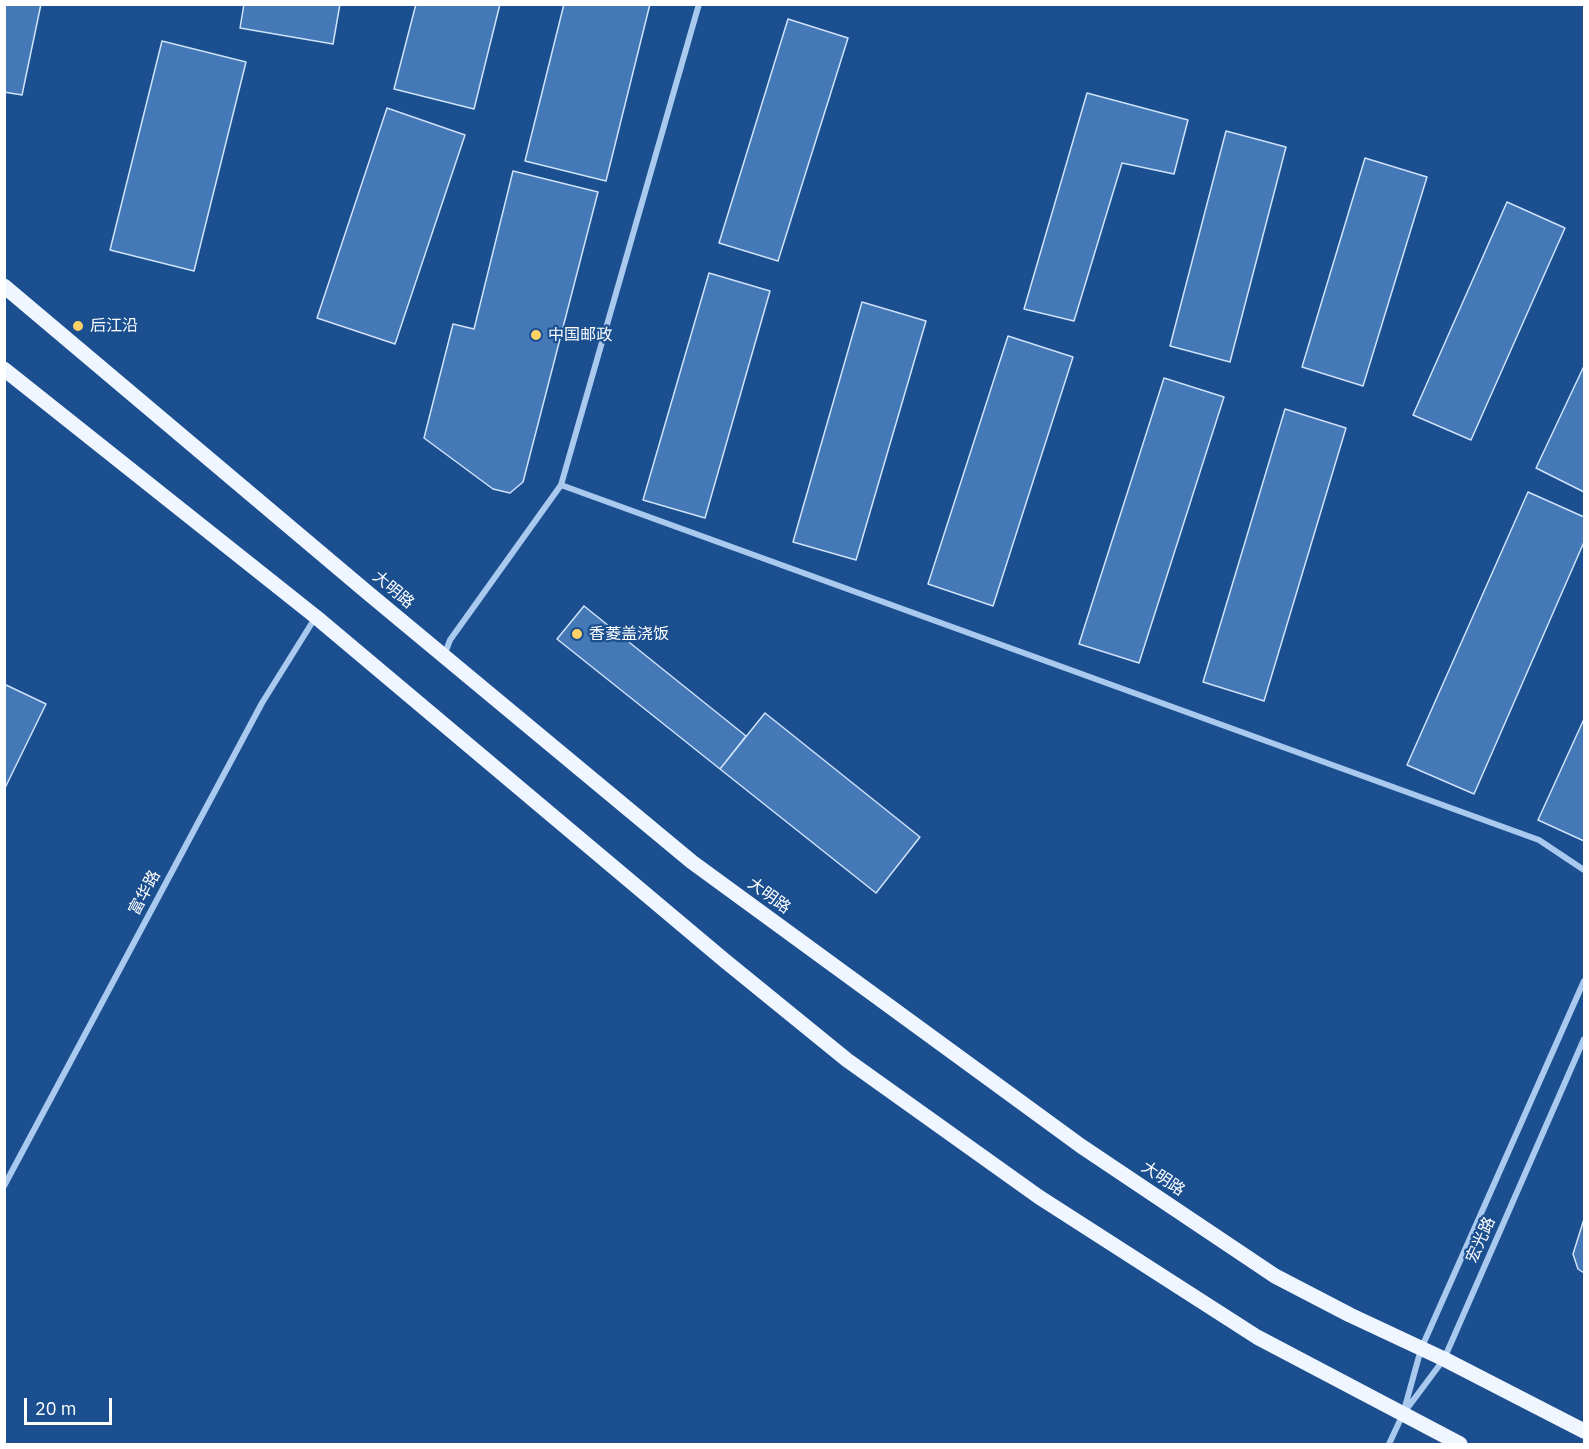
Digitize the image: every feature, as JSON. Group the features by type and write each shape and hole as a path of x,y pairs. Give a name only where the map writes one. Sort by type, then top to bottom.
{"main road":[{"name":"大明路","path":"4,286 692,862 1081,1146 1275,1276 1584,1431"},
{"path":"4,369 316,616 724,960 847,1060 1039,1197 1247,1330 1460,1444"}],"street":[{"path":"444,656 450,640 561,485 699,4"},
{"path":"561,485 1539,840 1584,870"},
{"name":"富华路","path":"4,1186 262,703 316,616"},
{"name":"宏光路","path":"1389,1444 1403,1414 1421,1349 1584,981"},
{"name":"宏光路","path":"1403,1414 1444,1359 1584,1039"}],"building":[{"path":"4,4 41,4 22,95 4,92"},
{"path":"244,4 340,4 333,44 240,28"},
{"path":"416,4 500,4 474,109 394,89"},
{"path":"564,4 650,4 606,181 525,161"},
{"path":"788,19 848,38 778,261 719,243"},
{"path":"162,41 246,62 194,271 110,250"},
{"path":"1087,93 1188,120 1174,174 1122,163 1074,321 1024,309"},
{"path":"387,108 465,135 395,344 317,318"},
{"path":"1226,131 1286,147 1230,362 1170,346"},
{"path":"1365,158 1427,177 1363,386 1302,367"},
{"path":"513,171 598,192 523,482 510,493 493,489 424,438 453,324 474,329"},
{"path":"1507,202 1565,228 1471,440 1413,415"},
{"path":"709,273 770,291 705,518 643,500"},
{"path":"862,302 926,321 856,560 793,542"},
{"path":"1008,336 1073,357 993,606 928,584"},
{"path":"1584,366 1584,492 1536,468"},
{"path":"1164,378 1224,397 1139,663 1079,644"},
{"path":"1285,409 1346,428 1264,701 1203,682"},
{"path":"1528,492 1584,517 1584,542 1474,794 1407,765"},
{"path":"584,606 746,736 720,769 557,639"},
{"path":"4,684 46,704 4,790"},
{"path":"765,713 920,837 876,893 720,769"},
{"path":"1584,719 1584,841 1538,820"},
{"path":"1584,1219 1584,1273 1578,1269 1573,1254"}],"place":[{"name":"后江沿","path":"78,326"},
{"name":"中国邮政","path":"536,335"},
{"name":"香菱盖浇饭","path":"577,634"}]}
